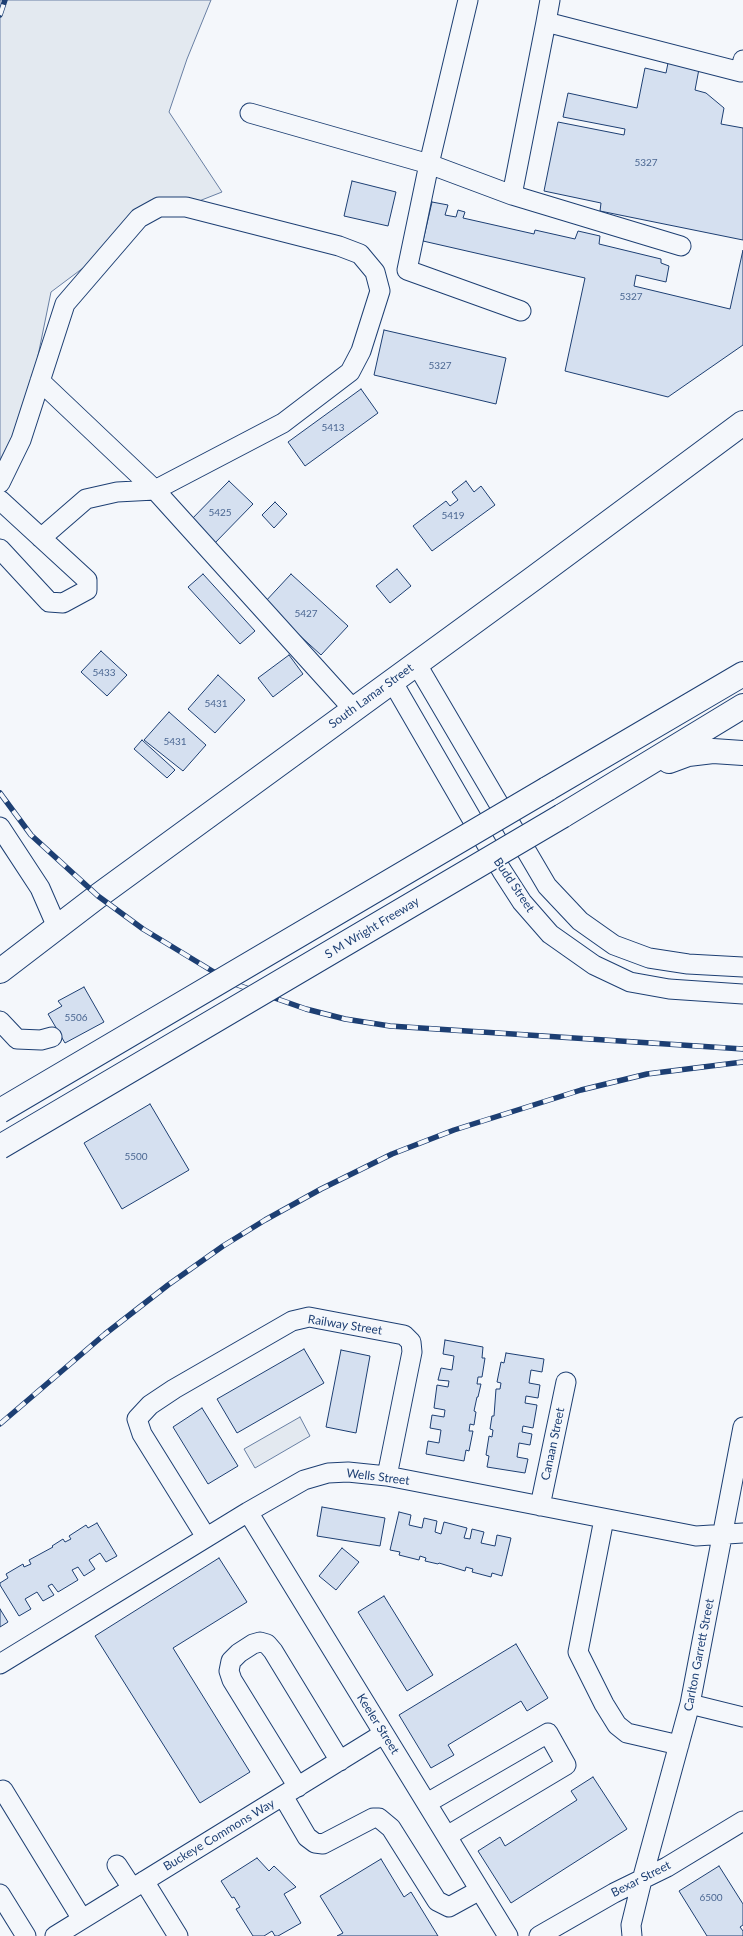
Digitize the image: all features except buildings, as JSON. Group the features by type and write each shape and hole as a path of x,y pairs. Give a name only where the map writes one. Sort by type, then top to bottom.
{"main road":[{"name":"South Lamar Street","path":"0,971 57,927 743,423"},
{"path":"0,1111 743,674"},
{"name":"S M Wright Freeway","path":"0,1148 562,816 743,706"},
{"path":"562,816 672,759 688,754 713,751 742,753"}],"street":[{"path":"468,0 429,164 407,270 522,311"},
{"path":"512,195 550,0"},
{"path":"546,22 740,72 743,60"},
{"path":"250,113 429,164 512,195 680,246"},
{"path":"0,483 21,440 65,304 140,218 159,207 186,207 339,246 360,254 375,272 380,291 360,352 350,372 284,423 155,490 117,492 86,499 41,538"},
{"path":"40,381 155,490 353,709"},
{"path":"0,500 87,580 87,590 63,603 49,602 0,549"},
{"path":"416,663 547,886 580,922 614,945 649,958 688,964 743,967"},
{"name":"Budd Street","path":"392,681 502,871 522,902 550,934 594,965 630,982 669,989 743,994"},
{"path":"0,827 40,888 57,927"},
{"path":"0,1021 17,1039 41,1040 52,1037"},
{"name":"Railway Street","path":"206,1537 142,1434 137,1419 150,1405 174,1389 292,1321 309,1317 404,1334 411,1342 412,1352 387,1476"},
{"name":"Canaan Street","path":"540,1506 566,1382"},
{"name":"Carlton Garrett Street","path":"628,1932 690,1704 743,1427"},
{"name":"Wells Street","path":"0,1664 248,1512 304,1480 328,1473 348,1472 387,1476 696,1536 722,1536 743,1533"},
{"name":"Keeler Street","path":"248,1512 508,1936"},
{"path":"604,1519 578,1652 604,1704 617,1725 627,1733 678,1745"},
{"path":"340,1761 267,1644 260,1642 253,1644 231,1661 229,1671 232,1680 290,1792 307,1837 315,1843 323,1844 373,1818 379,1818 391,1828 437,1901 448,1907 480,1890"},
{"path":"690,1704 743,1717"},
{"path":"427,1803 548,1732 566,1765 447,1836"},
{"name":"Buckeye Commons Way","path":"54,1936 384,1734"},
{"path":"0,1792 3,1790 82,1919"},
{"name":"Bexar Street","path":"539,1936 614,1893 666,1867 743,1821"},
{"path":"118,1865 138,1885 178,1936"},
{"path":"0,1894 26,1936"}],"shaded area":[{"path":"0,0 211,0 187,59 169,112 222,192 143,223 51,292 21,439 0,463"},
{"path":"300,1417 310,1436 255,1468 244,1449"}],"railway":[{"path":"0,15 5,0"},
{"path":"0,793 31,835 98,896 143,929 232,983 306,1009 345,1019 390,1026 743,1049"},
{"path":"0,1424 105,1334 168,1285 223,1246 321,1189 392,1154 454,1130 581,1090 647,1074 743,1062"}]}
